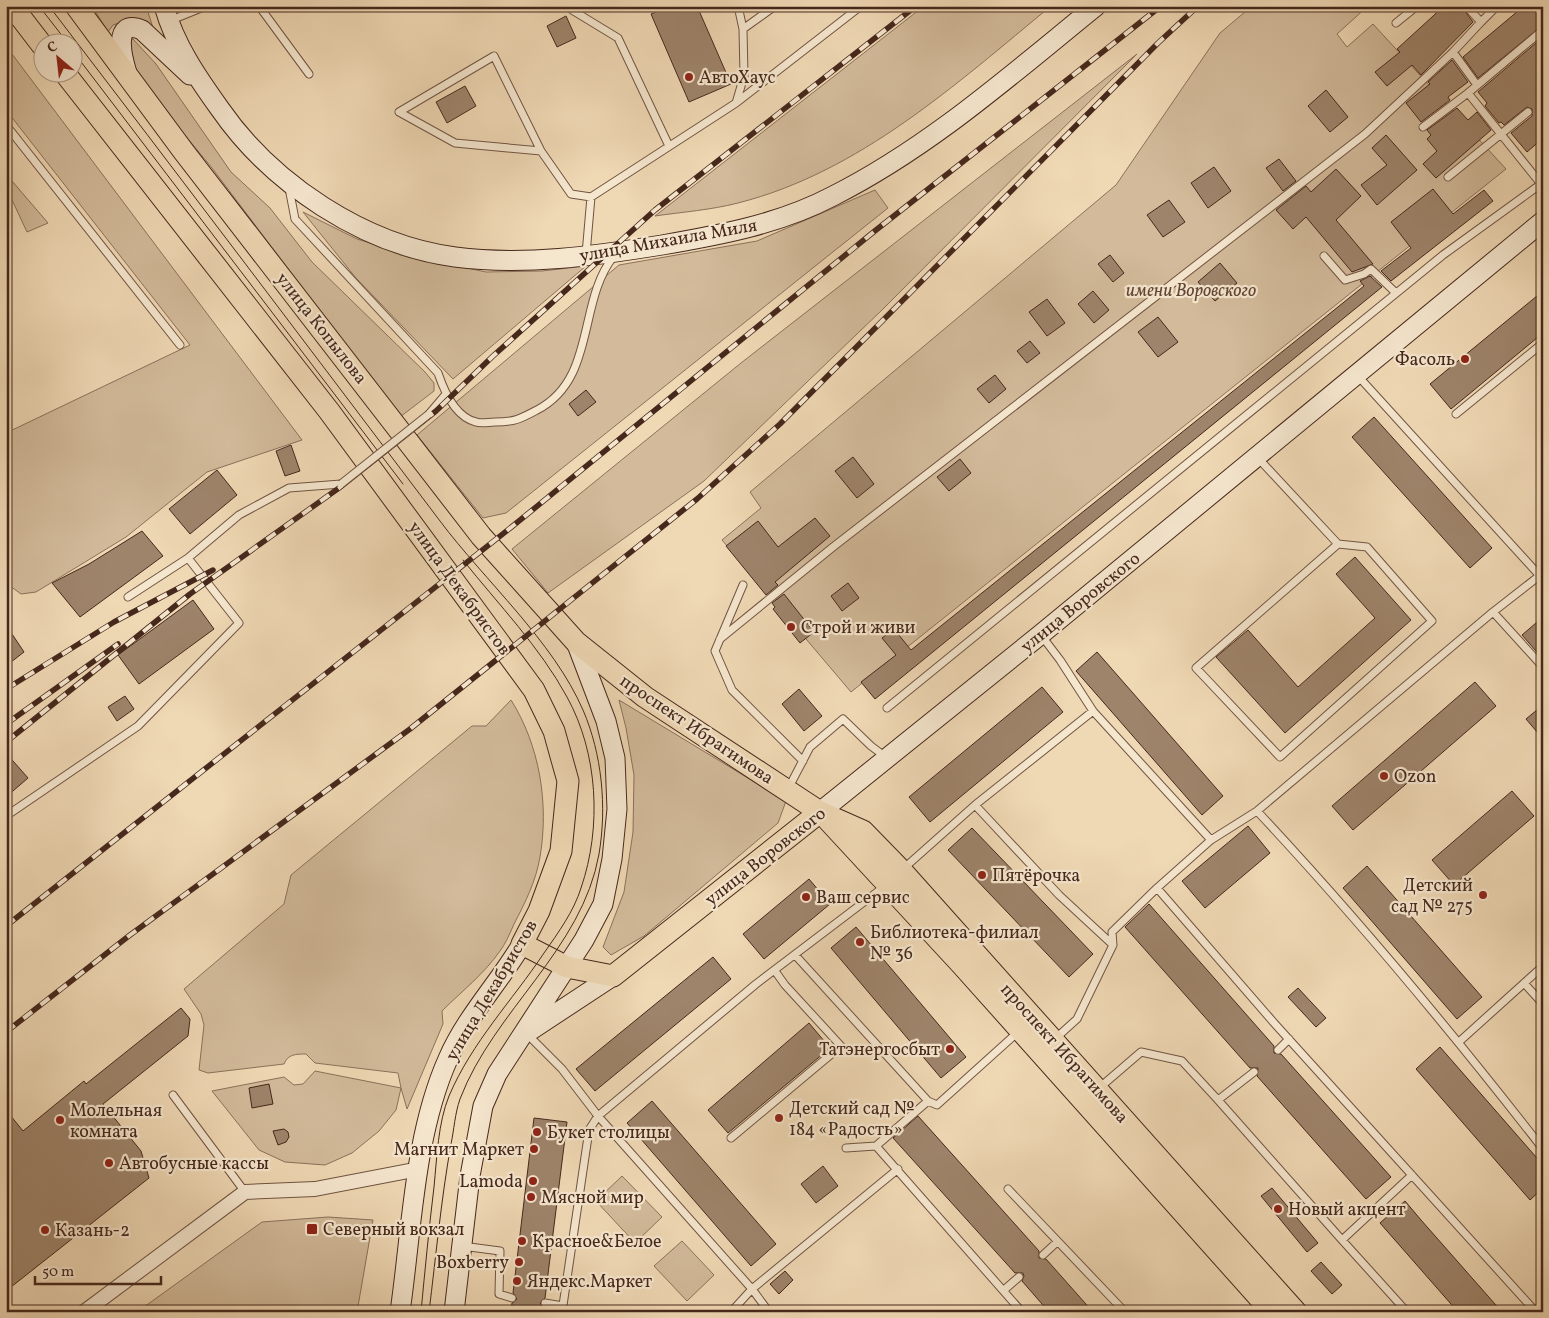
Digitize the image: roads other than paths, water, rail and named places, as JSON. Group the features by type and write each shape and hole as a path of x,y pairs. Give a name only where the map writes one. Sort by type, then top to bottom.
{"main road":[{"path":"12,6 32,32"},
{"name":"улица Копылова","path":"76,6 128,77 481,536 576,642"},
{"name":"улица Михаила Миля","path":"166,14 184,56 206,90 254,152 288,183 346,222 402,244 445,255 502,260 616,253 711,237 771,222 831,198 882,170 924,142 1096,6"},
{"path":"128,77 120,47 120,39 124,32 137,28 206,90"},
{"name":"улица Декабристов","path":"72,82 329,411 534,690 554,731 568,781 562,851 539,911 522,944 473,1014 448,1058 430,1109 419,1169 400,1312"},
{"name":"улица Воровского","path":"526,1033 613,976 820,812 1040,635 1543,221"},
{"path":"454,1312 470,1176 483,1106 497,1074 526,1033 603,904 612,859 617,810 613,749 589,670 576,642"},
{"name":"проспект Ибрагимова","path":"576,642 645,697 820,812 895,877 1054,1040 1296,1312"},
{"name":"проспект Ибрагимова","path":"895,877 1020,1031 1272,1312"},
{"path":"522,944 567,967 613,976"}],"street":[{"path":"84,1312 244,1192 315,1189 419,1169"}],"lane":[{"path":"166,14 206,6"},
{"path":"259,6 309,74"},
{"path":"736,103 744,76 743,29 738,6"},
{"path":"743,29 775,6"},
{"path":"541,152 454,142 399,112 494,56 541,152 571,194 592,197 736,103 861,6"},
{"path":"1396,23 1417,6"},
{"path":"1466,6 1481,22"},
{"path":"720,639 832,547 1365,134 1453,52 1497,6"},
{"path":"572,10 618,38 669,146"},
{"path":"1423,126 1468,93 1543,30"},
{"path":"1453,52 1477,85"},
{"path":"887,708 1443,255 1542,183 1468,93"},
{"path":"1448,177 1528,112"},
{"path":"6,125 180,345"},
{"path":"288,183 295,219 438,373 446,394 459,411 476,422 514,422 553,402 576,369 603,270 616,253"},
{"path":"586,256 592,197"},
{"path":"1324,256 1344,280 1364,274 1371,269 1396,293"},
{"path":"1456,414 1543,343"},
{"path":"1054,1040 1077,1019 1113,945 1112,932 1157,888 1211,840 1257,811 1493,612 1541,574 1356,374"},
{"path":"128,597 188,558 239,515 289,488 341,484 429,414 446,394"},
{"path":"1256,456 1338,544 1367,547 1432,621 1280,757 1196,668 1338,544"},
{"path":"6,816 138,726 239,623 188,558"},
{"path":"743,585 715,651 732,690 803,761"},
{"path":"1493,612 1543,667"},
{"path":"1040,635 1060,660 1093,711 1211,840"},
{"path":"545,1303 562,1309 589,1130 598,1116 756,984 796,956 895,877 975,805 1093,711"},
{"path":"787,790 810,747 843,719 871,746 887,758"},
{"path":"975,805 1060,895 1113,945"},
{"path":"1257,811 1316,874 1460,1041 1543,1149"},
{"path":"1157,888 1289,1039 1535,1312"},
{"path":"796,956 928,1101 937,1105 1020,1031"},
{"path":"1460,1041 1543,966"},
{"path":"731,1138 840,1046 775,971"},
{"path":"1524,983 1543,1004"},
{"path":"526,1033 562,1069 598,1116 752,1289 765,1310"},
{"path":"1278,1050 1289,1039"},
{"path":"1097,1090 1141,1052 1182,1061 1407,1312"},
{"path":"1218,1100 1254,1072"},
{"path":"173,1095 244,1192"},
{"path":"846,1148 876,1146 928,1101"},
{"path":"876,1146 1022,1312"},
{"path":"731,1312 752,1289 898,1170"},
{"path":"1342,1240 1412,1175"},
{"path":"1008,1189 1124,1312"},
{"path":"1043,1255 1057,1242"},
{"path":"461,1246 500,1251 500,1294 512,1298"},
{"path":"1004,1290 1019,1277"}],"tram line":[{"path":"39,6 59,32"},
{"path":"49,6 440,521 517,612 554,660 583,710 595,744 601,781 603,818 599,854 590,888 575,920 557,950 494,1037 475,1067 460,1099 444,1186 429,1312"},
{"path":"82,63 403,484"},
{"path":"421,1312 438,1140 445,1106 458,1076 469,1058 555,938 574,905 588,865 594,816 591,766 585,742 567,697 531,643 463,560"}],"railway":[{"path":"6,742 190,594 339,488 436,411 493,356 655,210 916,6"},
{"path":"6,926 514,525 876,230 1161,6"},
{"path":"6,1032 130,935 410,729 697,499 780,424 1158,43 1198,6"},
{"path":"6,689 114,622 213,570"},
{"path":"6,724 118,644"}],"place":[{"name":"АвтоХаус","path":"689,77"},
{"name":"Фасоль","path":"1465,359"},
{"name":"Строй и живи","path":"791,627"},
{"name":"Ozon","path":"1384,776"},
{"name":"Пятёрочка","path":"982,875"},
{"name":"Детский сад № 275","path":"1483,895"},
{"name":"Ваш сервис","path":"806,897"},
{"name":"Библиотека-филиал № 36","path":"860,942"},
{"name":"Татэнергосбыт","path":"950,1049"},
{"name":"Детский сад № 184 «Радость»","path":"779,1118"},
{"name":"Молельная комната","path":"60,1120"},
{"name":"Букет столицы","path":"537,1132"},
{"name":"Магнит Маркет","path":"534,1149"},
{"name":"Автобусные кассы","path":"109,1163"},
{"name":"Lamoda","path":"533,1181"},
{"name":"Мясной мир","path":"531,1197"},
{"name":"Новый акцент","path":"1278,1209"},
{"name":"Северный вокзал","path":"312,1229"},
{"name":"Казань-2","path":"45,1230"},
{"name":"Красное&Белое","path":"522,1241"},
{"name":"Boxberry","path":"519,1262"},
{"name":"Яндекс.Маркет","path":"517,1281"}],"park label":[{"name":"имени Воровского","path":"1191,290"}]}
